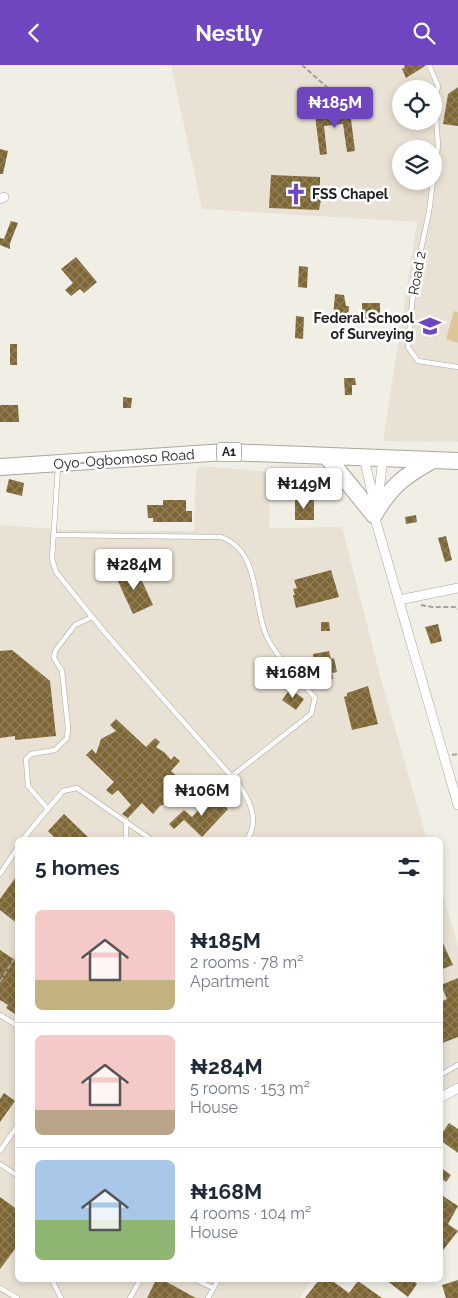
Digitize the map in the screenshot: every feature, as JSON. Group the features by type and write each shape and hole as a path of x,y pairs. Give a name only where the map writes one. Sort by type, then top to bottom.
{"highway":[{"name":"Oyo-Ogbomoso Road","path":"0,467 124,457 226,452 458,461"},
{"path":"327,457 374,508 406,475 434,460"}],"street":[{"path":"364,458 374,508 458,805"},
{"path":"374,508 379,492 383,458"},
{"path":"399,600 458,588"},
{"path":"443,1096 458,1088"}],"lane":[{"path":"429,65 438,86 434,102 437,140"},
{"name":"Road 2","path":"431,190 411,310 408,347 418,361 458,367"},
{"path":"58,463 52,559 56,573 244,791 253,809 253,822 248,837"},
{"path":"53,535 221,537 232,541 239,547 250,566 262,624 270,642 315,698 315,705 311,714 232,776"},
{"path":"47,809 28,786 26,759 31,754 55,750 66,738 68,728 62,671 54,658 55,651 76,625 92,617"},
{"path":"24,837 63,791 77,788 148,837"},
{"path":"126,821 126,837"},
{"path":"0,873 15,851"},
{"path":"0,1015 15,1024"},
{"path":"443,1073 458,1065"},
{"path":"0,1151 15,1129"},
{"path":"0,1164 15,1174"},
{"path":"53,1282 61,1298"},
{"path":"130,1298 139,1282"},
{"path":"200,1282 213,1288"},
{"path":"208,1298 217,1282"},
{"path":"0,1288 17,1298"}],"path":[{"path":"302,65 339,98"},
{"path":"399,600 432,607 456,607 458,609"},
{"path":"0,982 15,957"}],"shaded area":[{"name":"Federal School of Surveying","path":"171,65 458,65 458,442 383,441 417,222 202,209"},
{"path":"454,311 458,312 458,343 446,339"},
{"path":"200,466 270,472 269,528 342,527 382,683 426,837 15,837 15,1282 310,1282 300,1298 0,1298 0,525 70,530 194,531 196,470"},
{"path":"443,894 458,946 458,1086 443,1094"}],"building":[{"path":"404,65 425,66 406,78 402,69 405,67"},
{"path":"458,87 458,126 443,124 448,94"},
{"path":"350,111 355,151 347,152 343,124 324,126 327,154 320,155 315,115"},
{"path":"0,149 8,151 3,174 0,174"},
{"name":"FSS Chapel","path":"271,175 320,177 320,190 323,190 319,210 269,208"},
{"path":"11,221 18,223 10,243 10,249 0,245 0,238 4,239"},
{"path":"76,257 97,282 84,293 80,289 71,296 65,290 73,283 61,269"},
{"path":"299,266 308,267 307,288 298,287"},
{"path":"335,294 344,295 346,306 349,306 348,319 333,318"},
{"path":"362,303 380,303 380,319 362,319"},
{"path":"296,316 304,317 303,339 295,338"},
{"path":"10,344 17,344 17,365 10,365"},
{"path":"344,378 355,378 356,385 352,385 352,395 345,395"},
{"path":"123,397 132,398 131,408 123,408"},
{"path":"0,405 18,405 19,422 0,422"},
{"path":"9,479 24,483 22,496 6,492"},
{"path":"163,500 186,500 186,511 192,511 192,522 153,522 153,518 148,518 147,505 163,505"},
{"path":"295,500 314,500 314,520 295,520"},
{"path":"416,515 417,522 406,524 405,517"},
{"path":"446,536 452,560 445,562 438,538"},
{"path":"136,568 153,605 133,614 116,577"},
{"path":"331,570 339,597 296,608 293,589 297,588 294,580"},
{"path":"321,622 329,622 330,631 321,631"},
{"path":"438,624 442,641 431,644 425,627"},
{"path":"12,650 50,681 56,736 15,740 15,736 0,738 0,651"},
{"path":"329,651 331,659 334,658 337,672 332,673 333,679 317,680 313,654"},
{"path":"368,686 378,724 352,730 344,697 347,696 347,693"},
{"path":"290,689 304,699 296,710 282,700"},
{"path":"116,719 146,747 155,738 160,742 156,747 171,760 174,756 180,761 171,771 183,782 175,791 172,801 160,806 153,814 142,803 128,818 122,814 131,805 118,790 112,795 106,790 114,782 86,755 92,749 96,754 101,739 116,731 110,725"},
{"path":"216,798 228,809 202,837 184,820 174,829 169,824 184,810 192,817 207,801 210,804"},
{"path":"64,814 88,837 54,837 48,831"},
{"path":"15,878 15,922 0,910 0,899"},
{"path":"443,943 453,965 443,969"},
{"path":"0,950 15,960 15,1014 6,1008 8,1005 0,1000"},
{"path":"458,978 458,1037 443,1043 443,1001 447,999 443,984"},
{"path":"4,1093 15,1101 0,1122 0,1099"},
{"path":"449,1123 458,1129 458,1153 443,1142 443,1132"},
{"path":"443,1169 451,1175 446,1182 443,1180"},
{"path":"443,1196 458,1206 448,1224 458,1231 443,1250"},
{"path":"0,1197 15,1208 15,1249 0,1269"},
{"path":"458,1280 458,1298 446,1298 442,1285"},
{"path":"155,1282 167,1282 196,1298 147,1298"},
{"path":"317,1282 334,1282 349,1293 357,1282 359,1282 382,1298 305,1298"},
{"path":"389,1282 414,1282 417,1284 408,1297"}],"place":[{"name":"FSS Chapel","path":"296,194"},
{"name":"Federal School of Surveying","path":"430,326"}]}
